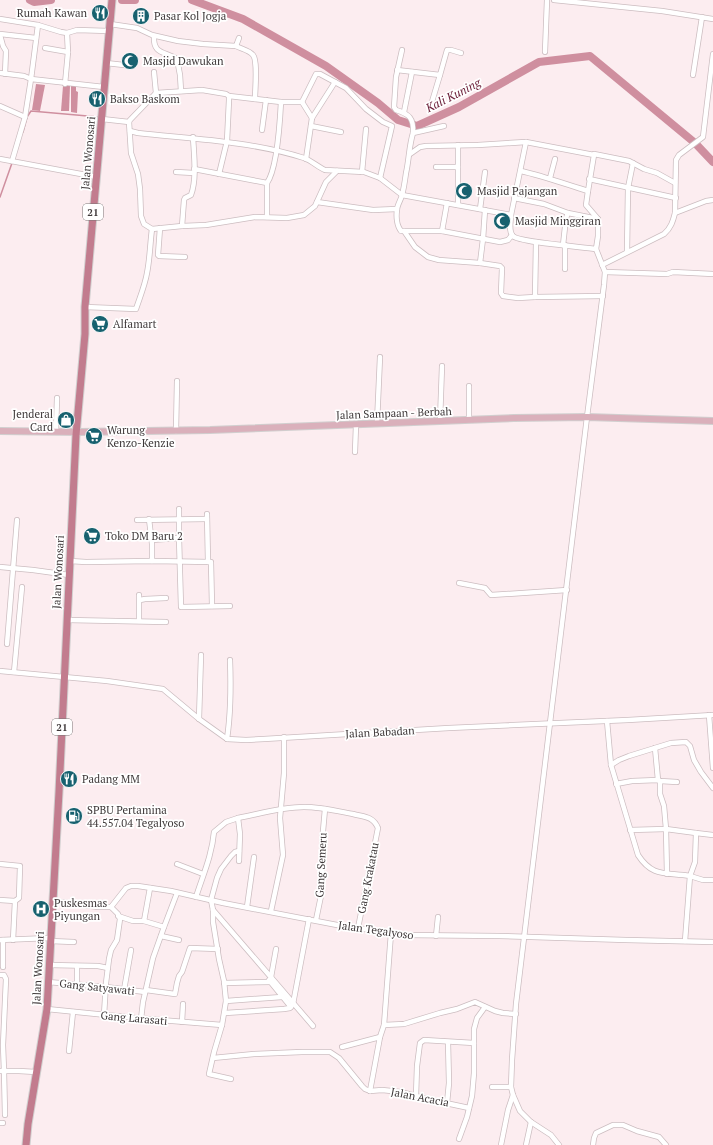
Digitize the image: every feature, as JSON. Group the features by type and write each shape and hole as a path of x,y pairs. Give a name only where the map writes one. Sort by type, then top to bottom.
{"highway":[{"name":"Jalan Wonosari","path":"26,1145 36,1072 47,1009 76,432 85,307 112,4"}],"main road":[{"name":"Jalan Sampaan - Berbah","path":"0,431 176,431 587,417 713,421"}],"street":[{"path":"545,52 547,0"},
{"path":"554,0 662,11 713,19 713,16"},
{"path":"610,6 611,0"},
{"path":"693,75 702,17"},
{"path":"0,19 38,25 67,33 77,30 110,27 137,28 154,36 191,43 236,46 249,52 254,58 256,75 255,98"},
{"path":"12,161 25,116 38,25"},
{"path":"65,84 68,52 67,33"},
{"path":"36,38 0,34 6,51 1,74 24,76 31,79 65,84 104,87"},
{"path":"154,36 154,44 157,50 177,59 181,91"},
{"path":"236,46 239,38"},
{"path":"45,48 68,52"},
{"path":"402,50 396,77 394,107 396,110 404,112 410,117 413,122 413,132 410,141 410,154 402,195 397,209 398,227 401,231 442,231 500,242 508,240 512,235"},
{"path":"431,105 447,50 461,53"},
{"path":"602,265 667,231 673,221 676,198 676,160 679,155 702,137 713,54"},
{"path":"106,63 133,66"},
{"path":"397,70 440,75"},
{"path":"154,72 156,93"},
{"path":"404,112 412,72"},
{"path":"302,102 316,74 320,74 346,88 366,109 392,126 380,178"},
{"path":"306,159 312,118 335,82"},
{"path":"302,102 282,102 228,96 226,94 202,90 156,93 129,122 131,153 138,174 142,219 144,224 152,229 198,226 255,217 287,218 304,215 314,206 326,182 337,171"},
{"path":"219,174 227,141 230,100 228,96"},
{"path":"262,130 266,100"},
{"path":"267,217 267,183 270,179 273,168 282,102"},
{"path":"302,102 312,118"},
{"path":"0,106 25,116"},
{"path":"102,118 129,122"},
{"path":"310,126 341,132"},
{"path":"413,132 444,126"},
{"path":"362,172 366,129"},
{"path":"130,131 227,141 276,151 306,159 325,170 362,172 380,178 402,195 511,215"},
{"path":"182,226 184,200 191,195 194,171 194,137"},
{"path":"410,154 423,146 458,146 526,142 629,161 675,183"},
{"path":"526,142 514,198 510,232 516,239 596,249"},
{"path":"458,146 458,205"},
{"path":"560,1145 551,1135 531,1122 520,1111 511,1087 516,1014 587,417 603,296 605,272 596,249 598,219 586,205 594,154"},
{"path":"0,159 97,177"},
{"path":"550,178 555,159"},
{"path":"627,252 628,188 633,163"},
{"path":"436,167 458,167"},
{"path":"176,172 194,171 219,174 267,183"},
{"path":"521,171 550,178 588,191"},
{"path":"480,262 483,239 482,210 485,172"},
{"path":"589,179 676,198"},
{"path":"514,198 544,204 568,213 598,219"},
{"path":"674,213 706,201 713,200"},
{"path":"317,202 373,210 397,209"},
{"path":"442,231 447,203"},
{"path":"565,269 564,245 566,218 568,213"},
{"path":"160,228 158,255 185,257"},
{"path":"85,307 136,309 147,275 150,259 152,229"},
{"path":"404,231 415,248 428,257 438,260 480,262 500,266 502,268 501,293 503,296 518,298 603,296"},
{"path":"535,297 536,242"},
{"path":"605,272 667,274 672,272 713,274"},
{"path":"377,423 380,357"},
{"path":"440,421 442,366"},
{"path":"176,431 177,381"},
{"path":"468,420 469,386"},
{"path":"56,431 57,398"},
{"path":"355,452 356,425"},
{"path":"179,509 178,538 181,607 230,606"},
{"path":"137,520 179,520 207,516 208,562"},
{"path":"149,519 152,540 152,561"},
{"path":"7,644 17,520"},
{"path":"152,540 178,538"},
{"path":"70,560 86,562 211,562 212,606"},
{"path":"0,567 69,575"},
{"path":"459,583 485,588 491,595 567,590"},
{"path":"14,672 22,604 22,586"},
{"path":"139,621 139,598 166,598"},
{"path":"11,602 22,604"},
{"path":"67,620 166,622"},
{"path":"199,719 201,656"},
{"path":"0,671 107,681 163,689 199,719 227,739 230,717 230,660"},
{"path":"711,715 713,768"},
{"name":"Jalan Babadan","path":"227,739 246,740 711,715"},
{"path":"607,721 611,765 638,855 646,866 652,870 666,874 679,874 703,880 713,880"},
{"path":"271,911 282,855 280,818 284,773 284,737"},
{"path":"611,765 619,760 671,743 687,743 690,746 694,760 713,788"},
{"path":"655,748 660,794 664,806 666,829 666,874"},
{"path":"616,784 632,781 659,780 677,782"},
{"path":"713,782 713,788"},
{"path":"196,897 210,856 214,832 226,822 238,818 281,810 304,807 325,809"},
{"name":"Gang Krakatau","path":"325,809 368,817 375,822 378,828 358,928"},
{"name":"Gang Semeru","path":"316,920 322,890 322,842 325,809"},
{"path":"238,818 240,834 240,861"},
{"path":"630,830 666,829 713,835"},
{"path":"685,941 690,876 695,862 696,833"},
{"path":"231,1078 209,1074 225,1013 226,1001 213,922 211,900 221,869 235,852 239,851"},
{"path":"247,907 254,857"},
{"path":"0,864 20,866 19,898 15,901 13,940"},
{"path":"177,864 203,874"},
{"name":"Jalan Tegalyoso","path":"111,907 126,888 131,886 150,888 309,919 404,935 713,942"},
{"path":"144,921 150,888"},
{"path":"141,1019 154,953 177,893"},
{"path":"0,900 15,901"},
{"path":"53,901 98,907 111,907 120,919 117,940 111,950 104,1015"},
{"path":"213,912 292,1005 313,1026"},
{"path":"118,916 164,927"},
{"path":"436,936 438,917"},
{"path":"292,1005 309,919"},
{"path":"213,1058 262,1054 330,1052 339,1058 365,1089 370,1091 380,1037 384,1025 391,933"},
{"path":"161,936 179,940"},
{"path":"3,967 2,940 50,939 74,942"},
{"name":"Gang Satyawati","path":"48,982 175,994 179,977 190,948 218,949"},
{"path":"276,949 271,980 282,997 292,1005"},
{"path":"124,990 131,950"},
{"path":"49,965 98,966 108,968"},
{"path":"77,966 77,985"},
{"path":"0,975 5,976 6,979 2,1008 2,1071 5,1115"},
{"path":"224,983 271,980"},
{"path":"226,1001 282,997"},
{"path":"384,1025 404,1024 440,1013 457,1010 475,1002 503,1013 516,1014"},
{"path":"182,1022 183,1004"},
{"path":"225,1013 284,1009 292,1005"},
{"path":"459,1139 469,1108 473,1086 474,1029 477,1018 485,1007"},
{"name":"Gang Larasati","path":"47,1009 141,1019 222,1025"},
{"path":"69,1051 73,1012"},
{"path":"342,1047 380,1037"},
{"path":"416,1096 420,1043 424,1040 474,1042"},
{"path":"447,1103 449,1083 448,1042"},
{"path":"2,1071 36,1072"},
{"path":"492,1087 511,1087"},
{"name":"Jalan Acacia","path":"370,1091 382,1090 401,1092 469,1108"},
{"path":"501,1145 508,1110 513,1095"},
{"path":"526,1145 531,1122"},
{"path":"593,1145 596,1133 618,1124 643,1133 656,1135 660,1137 666,1145"}],"shaded area":[{"path":"36,84 45,85 40,111 32,110"},
{"path":"63,86 70,86 69,111 61,111"},
{"path":"71,86 76,86 76,91 78,92 77,113 71,112"}],"waterway":[{"name":"Kali Kuning","path":"30,0 34,2 51,0"},
{"name":"Kali Kuning","path":"122,0 135,0"},
{"name":"Kali Kuning","path":"192,0 243,19 326,66 378,103 398,120 417,126 459,107 539,62 590,56 695,143 713,162"},
{"path":"23,132 27,117 31,111 99,117"},
{"path":"0,197 12,163"}],"place":[{"name":"Rumah Kawan","path":"100,13"},
{"name":"Pasar Kol Jogja","path":"141,16"},
{"name":"Masjid Dawukan","path":"130,61"},
{"name":"Bakso Baskom","path":"97,99"},
{"name":"Masjid Pajangan","path":"464,191"},
{"name":"Masjid Minggiran","path":"502,221"},
{"name":"Alfamart","path":"100,324"},
{"name":"Jenderal Card","path":"66,420"},
{"name":"Warung Kenzo-Kenzie","path":"94,436"},
{"name":"Toko DM Baru 2","path":"92,536"},
{"name":"Padang MM","path":"69,779"},
{"name":"SPBU Pertamina 44.557.04 Tegalyoso","path":"74,816"},
{"name":"Puskesmas Piyungan","path":"41,909"}]}
